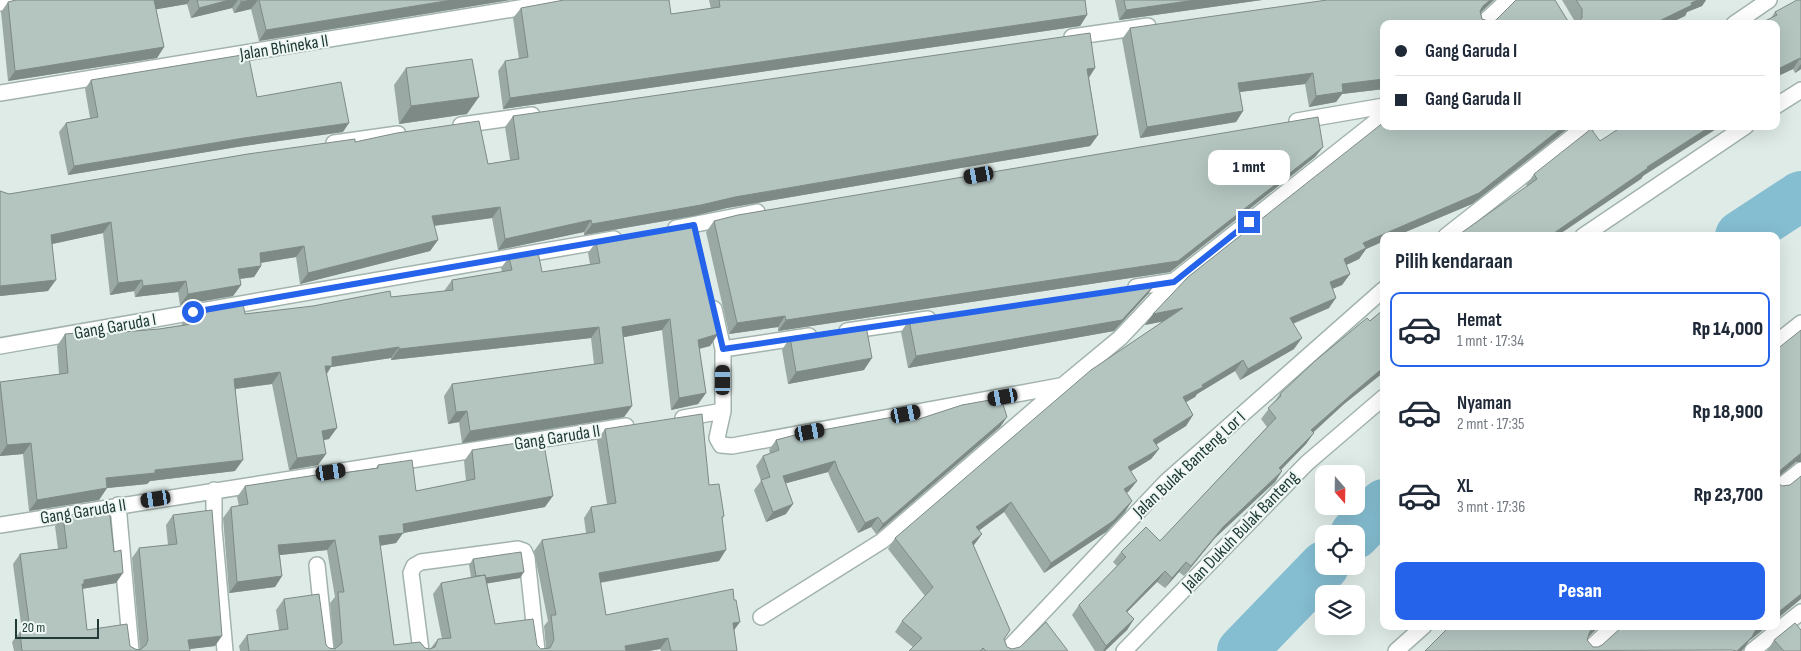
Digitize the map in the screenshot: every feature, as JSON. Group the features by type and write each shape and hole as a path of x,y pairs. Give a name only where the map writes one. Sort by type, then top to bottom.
{"street":[{"path":"0,3 18,0"},
{"name":"Jalan Bhineka II","path":"0,93 568,0"},
{"path":"1486,20 1508,0"},
{"path":"1740,20 1769,0"},
{"path":"1062,38 1161,24"},
{"path":"1780,103 1801,90"},
{"path":"1286,123 1380,107"},
{"path":"444,128 542,114"},
{"path":"761,617 882,541 1120,338 1174,282 1380,118"},
{"path":"1451,232 1581,130"},
{"path":"1589,232 1740,130"},
{"path":"317,146 415,132"},
{"path":"665,230 696,229 768,210"},
{"name":"Gang Garuda I","path":"0,346 626,236"},
{"path":"1125,289 1174,282"},
{"path":"710,292 723,349 723,411 717,438 721,445 732,446 1062,386"},
{"name":"Jalan Bulak Banteng Lor I","path":"1006,651 1167,481 1380,293"},
{"path":"723,349 939,317"},
{"path":"1780,340 1801,323"},
{"name":"Jalan Dukuh Bulak Banteng","path":"1124,651 1306,463 1380,400"},
{"path":"664,420 723,411"},
{"name":"Gang Garuda II","path":"0,525 644,424"},
{"path":"1780,487 1801,470"},
{"path":"214,490 214,529 225,651"},
{"path":"118,505 131,651"},
{"path":"421,651 411,573 414,566 421,562 518,549 524,552 527,558 537,651"},
{"path":"317,565 326,651"},
{"path":"1780,629 1801,612"},
{"path":"1396,651 1420,630"},
{"path":"1588,651 1610,630"},
{"path":"1752,651 1778,630"}],"building":[{"path":"16,0 154,0 164,47 15,71 8,2"},
{"path":"197,0 229,0 199,8"},
{"path":"259,0 452,0 266,30"},
{"path":"564,0 669,0 671,14 720,7 719,0 1085,0 1087,15 510,98 505,61 528,57 521,8"},
{"path":"1124,0 1195,0 1126,10"},
{"path":"1327,0 1490,0 1480,11 1482,19 1485,20 1380,20 1380,79 1342,84 1343,92 1316,96 1313,73 1238,83 1243,111 1147,127 1130,28"},
{"path":"1516,0 1555,0 1568,20 1496,20"},
{"path":"1576,0 1698,0 1691,3 1692,5 1661,20 1580,20 1582,18 1582,9"},
{"path":"1797,0 1801,0 1801,60 1800,58 1780,68 1780,20 1767,20 1777,15 1775,12"},
{"path":"1090,33 1095,68 1087,69 1098,135 735,197 701,205 592,224 591,220 505,239 500,207 432,216 438,240 308,273 304,246 260,253 261,266 238,269 241,285 188,294 186,281 143,286 142,280 118,283 111,222 51,235 56,280 0,286 0,191 9,194 248,154 355,139 355,142 397,133 479,121 488,164 519,159 513,116"},
{"path":"248,54 257,97 341,82 349,123 74,166 66,123 98,117 91,80"},
{"path":"472,59 479,97 411,106 406,68"},
{"path":"1318,117 1323,147 1178,261 786,320 785,316 737,323 714,221 738,215"},
{"path":"1380,125 1380,130 1559,130 1479,193 1389,232 1380,232 1380,236 1363,243 1366,248 1344,259 1350,274 1330,282 1336,298 1290,318 1302,338 1248,369 1243,360 1202,385 1203,387 1183,397 1193,415 1153,440 1159,449 1128,467 1137,481 1124,489 1132,501 1113,521 1051,563 1011,502 976,527 982,534 972,542 1010,630 1004,639 1007,647 1012,649 1020,647 1046,622 1068,651 986,651 983,648 980,651 909,651 922,638 902,621 933,587 895,538 1091,370 1183,308 1153,314 1188,277"},
{"path":"1590,130 1600,141 1617,130 1705,130 1647,167 1555,232 1463,232 1537,179 1534,174"},
{"path":"696,224 719,325 718,334 698,340 706,393 679,398 670,319 622,327 632,406 470,431 467,411 456,412 452,384 603,363 599,327 399,349 399,347 332,357 332,366 325,366 337,428 322,431 326,454 297,458 280,372 234,379 243,460 155,470 155,473 106,478 107,488 37,500 31,443 7,445 0,382 68,373 65,334 99,331 99,334 192,324 190,312 243,303 245,314 313,306 390,291 391,297 453,290 452,280 512,270 509,257 538,252 542,272 600,263 596,242"},
{"path":"1156,283 1122,320 916,356 909,320"},
{"path":"1380,312 1380,370 1311,430 1314,433 1279,468 1282,471 1223,527 1191,566 1186,562 1172,578 1165,571 1149,587 1126,611 1134,619 1106,646 1079,605 1126,557 1121,552 1146,527 1160,541 1276,418 1268,408 1281,396 1280,394 1315,361 1367,318 1370,321"},
{"path":"866,326 872,358 796,372 790,337"},
{"path":"1801,330 1801,453 1780,470 1780,347"},
{"path":"1001,398 1007,417 883,524 878,517 865,523 835,461 783,476 793,504 773,512 761,480 770,477 763,456 779,450 776,440 915,413 916,420 962,405"},
{"path":"702,414 709,485 719,484 724,516 722,517 726,550 599,573 606,615 733,589 740,622 733,623 737,651 671,651 668,638 625,646 626,651 249,651 247,635 288,629 284,599 319,594 326,645 329,648 335,649 342,643 338,592 344,592 335,540 278,545 282,576 237,582 231,507 248,504 245,486 329,473 329,475 378,468 378,465 412,460 416,491 475,479 472,450 543,439 553,496 403,524 404,533 379,536 394,645 420,642 425,648 430,649 435,647 438,639 451,638 441,583 485,575 495,624 533,619 537,645 541,649 550,648 554,640 551,615 556,615 542,540 595,532 591,507 616,503 605,429"},
{"path":"1801,476 1801,594 1780,611 1780,484 1790,485"},
{"path":"109,508 114,552 121,550 123,573 84,580 84,584 82,584 87,630 127,624 130,646 140,650 146,645 148,640 139,548 177,544 173,515 212,510 222,636 188,640 190,651 22,651 20,632 30,630 20,554 67,548 63,516"},
{"path":"521,552 524,572 486,578 485,575 476,576 473,559"},
{"path":"1795,623 1801,630 1801,651 1784,651 1774,640"},
{"path":"1446,630 1591,630 1587,640 1593,647 1598,647 1619,630 1756,630 1752,637 1737,651 1425,651"}],"waterway":[{"path":"1746,232 1801,196"},
{"path":"1364,525 1380,508"},
{"path":"1242,651 1315,575"}],"route":[{"path":"193,312 694,225 723,349 1174,282 1249,222"}]}
